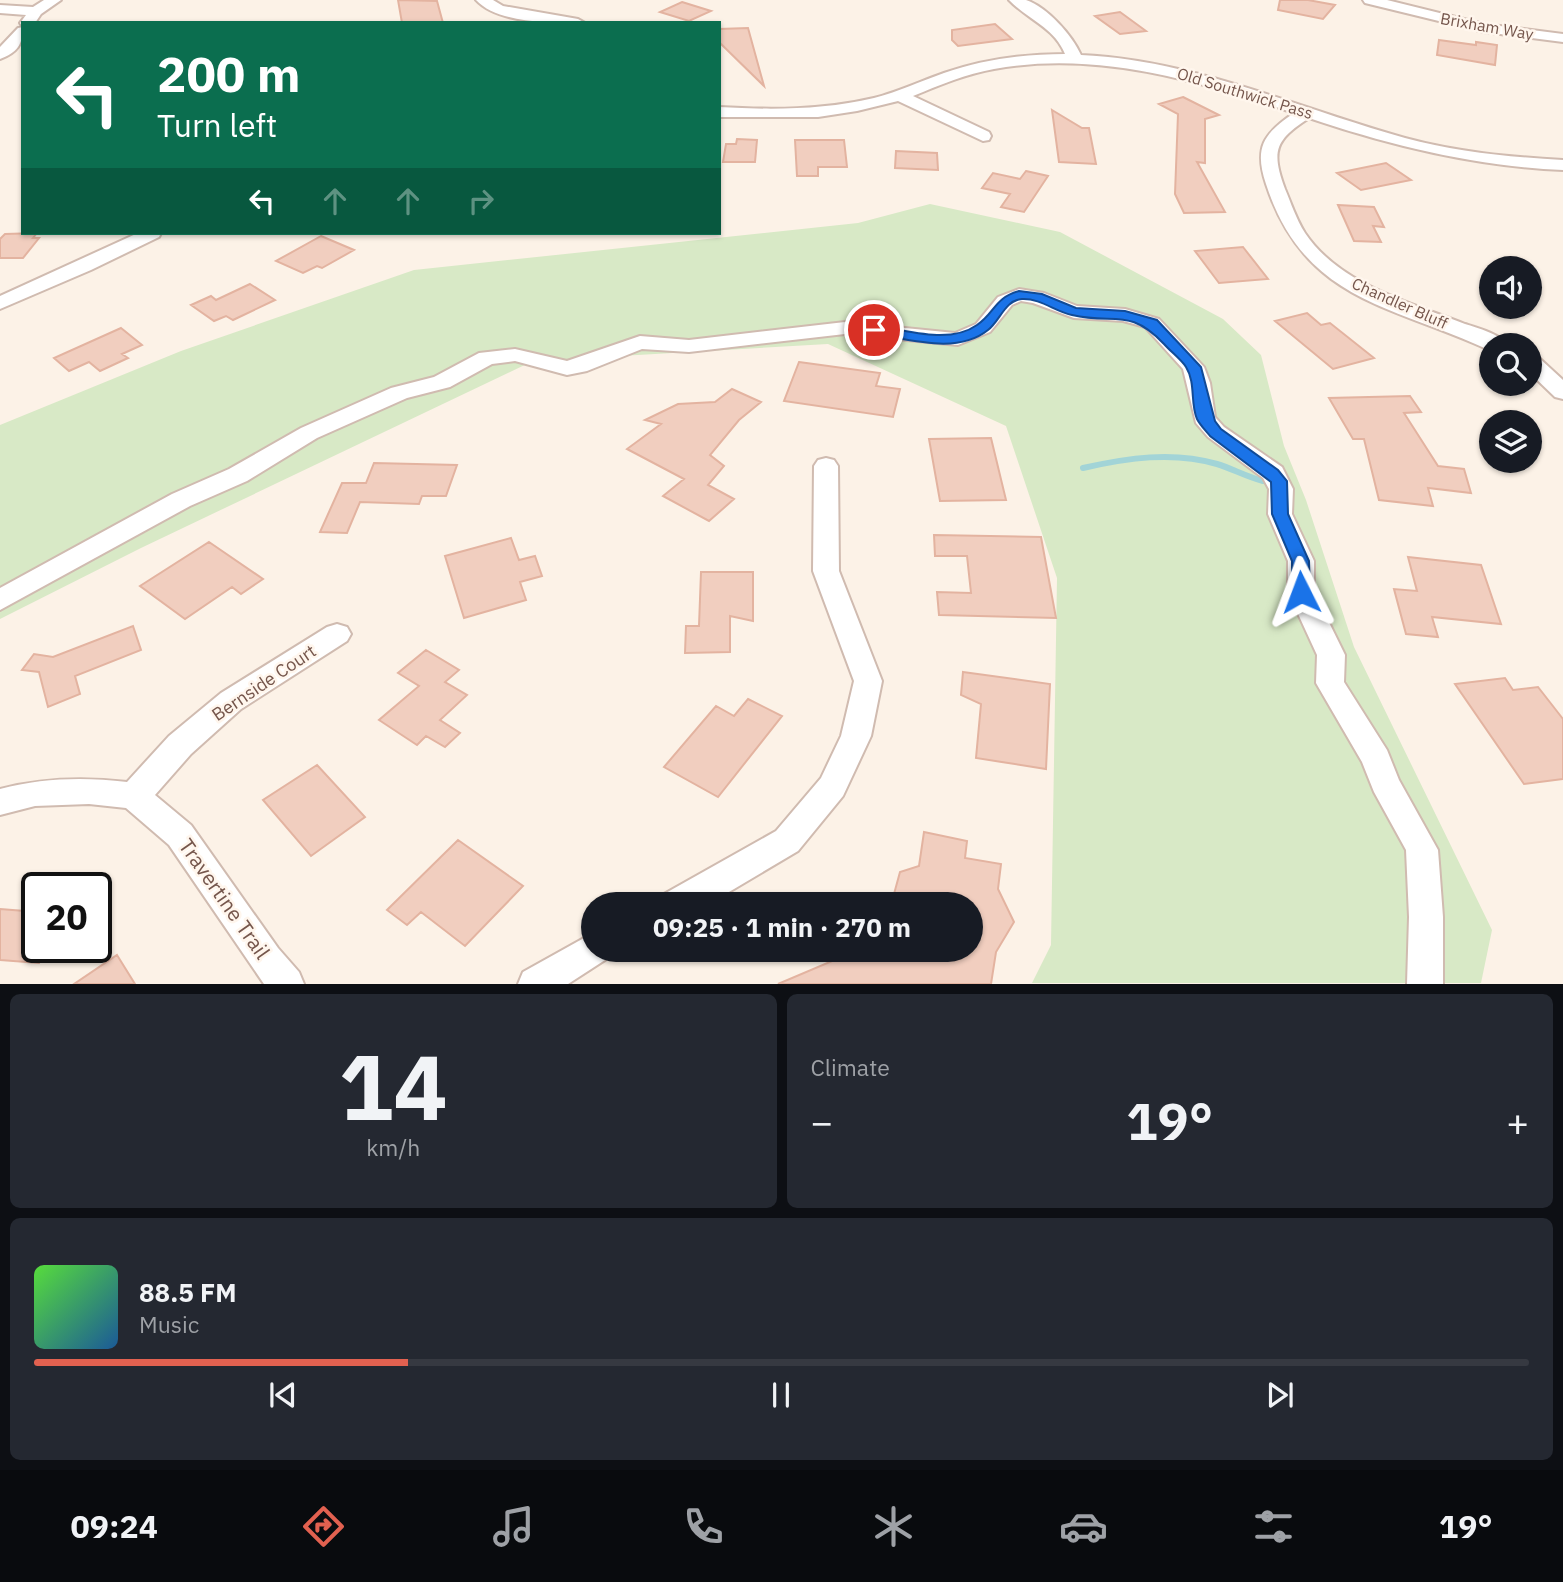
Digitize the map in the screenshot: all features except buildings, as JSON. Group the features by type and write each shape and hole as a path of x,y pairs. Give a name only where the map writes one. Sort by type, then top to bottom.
{"street":[{"path":"0,9 32,17 54,0"},
{"path":"483,0 499,10 566,21"},
{"path":"1016,0 1058,29 1069,43 1075,59"},
{"name":"Brixham Way","path":"1370,0 1484,28 1563,38"},
{"path":"0,54 13,45 21,34"},
{"name":"Old Southwick Pass","path":"721,112 802,114 855,107 901,96 962,72 986,66 1044,59 1075,59 1127,63 1184,73 1378,136 1439,151 1509,162 1563,165"},
{"path":"901,96 983,136"},
{"name":"Chandler Bluff","path":"1307,112 1277,132 1267,152 1269,169 1289,221 1299,238 1324,263 1363,289 1479,337"},
{"path":"0,303 148,235"},
{"path":"0,600 137,524 238,475 309,433 399,393 442,382 487,358 515,355 567,368 579,366 640,342 688,346 845,328 942,340 958,339 983,328 1005,301 1019,295 1037,297 1074,312 1139,318 1152,323 1194,367 1204,418 1216,432 1273,473 1279,481 1280,514 1301,561 1301,592 1331,655 1330,682 1376,759 1379,773 1396,807 1424,853 1427,963 1425,984"},
{"path":"1542,373 1563,392"},
{"path":"699,892 787,841 832,787 856,736 868,681 826,571 826,466"},
{"name":"Bernside Court","path":"134,796 180,745 231,701 337,634"},
{"path":"0,802 35,793 89,791 134,796"},
{"name":"Travertine Trail","path":"134,796 180,835 267,960 287,984"},
{"path":"535,984 581,955"}],"green space":[{"path":"930,204 1060,232 1223,319 1261,355 1284,446 1306,500 1354,647 1492,930 1481,983 1032,983 1051,945 1057,578 1006,426 828,344 533,361 141,548 0,619 0,425 181,351 414,270 858,223"}],"waterway":[{"path":"1083,468 1150,457 1184,458 1217,464 1263,481"}],"route":[{"path":"874,330 942,340 958,339 983,328 1005,301 1019,295 1037,297 1074,312 1125,315 1152,323 1169,344 1194,367 1204,418 1216,432 1273,473 1279,481 1280,514 1301,561 1301,592"}]}
